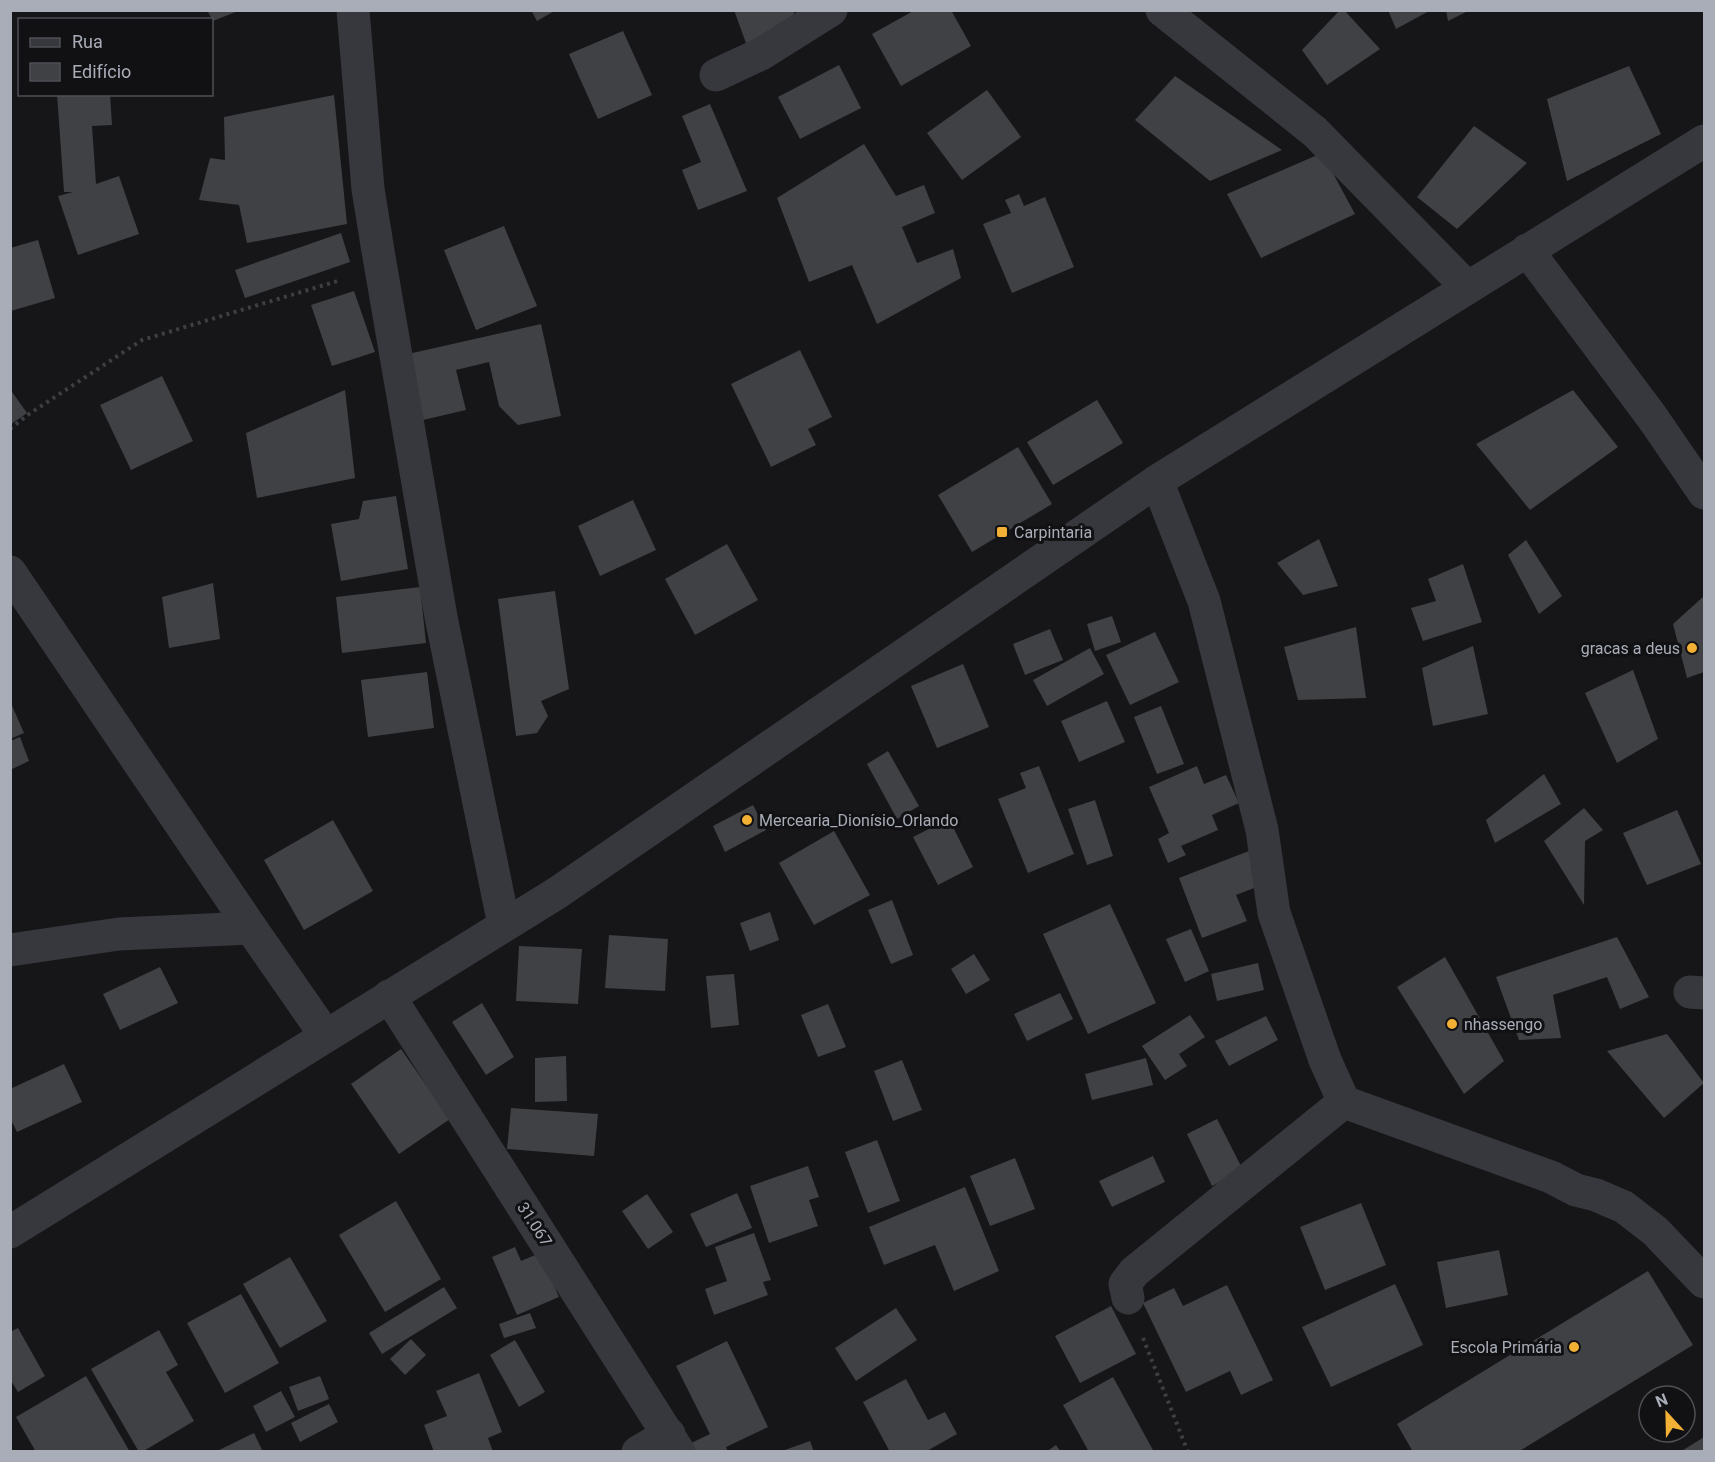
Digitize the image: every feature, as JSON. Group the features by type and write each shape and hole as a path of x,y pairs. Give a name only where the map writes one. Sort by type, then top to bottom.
{"street":[{"path":"353,10 368,189 441,617 504,926"},
{"path":"717,75 760,54 831,10"},
{"path":"1162,10 1315,132 1467,287"},
{"path":"10,1232 557,892 1156,481 1704,141"},
{"path":"1527,250 1652,417 1704,493"},
{"path":"1156,481 1204,601 1263,830 1274,914 1325,1060 1344,1102 1551,1177 1576,1190 1596,1195 1624,1207 1655,1232 1704,1282"},
{"path":"10,572 326,1036"},
{"path":"10,950 119,934 251,928"},
{"name":"31.067","path":"389,996 674,1443"},
{"path":"1128,1298 1125,1284 1134,1272 1344,1102"},
{"path":"638,1452 674,1443"}],"path":[{"path":"10,429 29,414 142,340 382,268"},
{"path":"1128,1298 1188,1452"}],"building":[{"path":"207,10 238,10 213,21"},
{"path":"531,10 556,10 537,21"},
{"path":"734,10 793,10 799,27 747,46"},
{"path":"915,10 951,10 971,46 901,86 872,34"},
{"path":"1340,10 1344,10 1380,49 1327,85 1302,50"},
{"path":"1388,10 1431,10 1396,29"},
{"path":"1446,10 1470,10 1448,21"},
{"path":"623,31 652,95 598,119 569,54"},
{"path":"839,65 861,108 800,139 778,97"},
{"path":"1629,66 1661,134 1567,181 1547,99"},
{"path":"1175,76 1282,150 1210,181 1135,120"},
{"path":"987,90 1021,137 962,180 927,133"},
{"path":"334,95 347,224 247,243 239,205 199,200 210,158 225,160 224,117"},
{"path":"57,96 110,96 112,125 92,126 96,184 119,176 139,234 78,255 58,196 73,192 64,192"},
{"path":"710,104 747,191 698,210 682,170 701,162 682,116"},
{"path":"1474,126 1527,163 1457,229 1417,197"},
{"path":"864,144 896,196 924,185 935,213 902,227 917,263 953,249 961,278 877,324 852,265 809,282 777,198"},
{"path":"1322,153 1355,214 1261,258 1227,194"},
{"path":"1019,194 1024,206 1045,197 1074,267 1012,293 983,224 1011,213 1005,200"},
{"path":"504,226 537,306 476,330 444,250"},
{"path":"341,233 350,262 245,298 235,270"},
{"path":"38,240 55,298 11,311 10,248"},
{"path":"354,291 375,352 332,366 311,305"},
{"path":"541,324 561,416 518,425 499,406 489,362 456,370 466,410 423,420 408,354"},
{"path":"800,350 832,417 808,429 816,445 771,467 731,384"},
{"path":"162,376 193,441 131,470 100,405"},
{"path":"10,389 27,413 10,425"},
{"path":"345,390 355,478 257,498 246,433"},
{"path":"1573,390 1618,447 1530,510 1476,444"},
{"path":"1097,400 1123,443 1053,485 1027,442"},
{"path":"1018,447 1052,504 972,552 938,495"},
{"path":"396,496 408,569 341,581 331,524 359,519 363,501"},
{"path":"633,500 656,550 600,576 578,526"},
{"path":"1319,539 1338,586 1303,595 1277,563"},
{"path":"1526,540 1562,596 1539,614 1508,555"},
{"path":"727,544 758,600 695,635 665,579"},
{"path":"1463,564 1482,622 1423,641 1411,608 1436,601 1428,579"},
{"path":"213,583 220,639 169,648 162,597"},
{"path":"420,587 426,643 342,653 336,597"},
{"path":"555,591 569,689 541,701 548,716 537,733 516,736 498,599"},
{"name":"gracas a deus","path":"1704,596 1704,672 1687,678 1673,624"},
{"path":"1112,616 1121,642 1095,651 1087,624"},
{"path":"1356,627 1366,698 1298,700 1284,647"},
{"path":"1050,629 1063,660 1025,675 1013,644"},
{"path":"1155,632 1179,682 1130,705 1106,655"},
{"path":"1473,646 1488,714 1433,726 1422,668"},
{"path":"1090,648 1104,674 1047,706 1033,680"},
{"path":"963,664 989,727 937,748 911,686"},
{"path":"1633,670 1658,739 1617,763 1585,693"},
{"path":"427,672 434,728 368,737 361,680"},
{"path":"10,701 24,733 10,739"},
{"path":"1107,701 1125,742 1079,762 1061,721"},
{"path":"1161,706 1184,764 1157,774 1134,717"},
{"path":"20,737 29,761 10,770 10,741"},
{"path":"888,751 919,806 897,819 867,764"},
{"path":"1039,766 1074,854 1028,873 998,799 1026,788 1020,773"},
{"path":"1197,766 1204,784 1226,775 1239,803 1212,815 1218,830 1181,846 1186,855 1168,863 1158,839 1169,833 1149,787"},
{"path":"1544,774 1561,804 1495,843 1486,820"},
{"path":"1095,800 1113,856 1087,865 1068,809"},
{"path":"753,805 766,830 725,852 713,826"},
{"path":"1584,808 1603,830 1585,841 1584,905 1544,841"},
{"path":"1677,810 1701,864 1647,885 1623,833"},
{"path":"949,819 973,867 938,885 913,837"},
{"path":"333,820 373,891 304,930 264,860"},
{"path":"834,831 870,895 814,925 779,863"},
{"path":"1249,851 1262,885 1236,895 1247,921 1202,938 1179,878"},
{"path":"892,900 913,955 891,964 868,910"},
{"path":"1110,904 1156,1003 1088,1034 1043,934"},
{"path":"770,912 779,940 750,951 740,923"},
{"path":"1191,929 1209,971 1185,982 1166,939"},
{"path":"609,935 668,939 665,991 605,988"},
{"path":"1617,937 1649,997 1620,1009 1607,977 1553,995 1561,1038 1519,1040 1496,977"},
{"path":"519,946 582,949 578,1004 516,1001"},
{"path":"974,954 990,980 966,994 951,969"},
{"name":"nhassengo","path":"1445,957 1504,1061 1464,1094 1397,987"},
{"path":"1258,963 1264,990 1217,1001 1211,974"},
{"path":"160,967 178,1003 120,1030 103,994"},
{"path":"734,974 739,1025 711,1028 706,976"},
{"path":"1060,993 1073,1019 1027,1041 1014,1014"},
{"path":"482,1003 514,1057 486,1075 452,1022"},
{"path":"828,1004 846,1047 818,1057 801,1015"},
{"path":"1190,1015 1205,1037 1179,1054 1187,1066 1165,1080 1142,1046"},
{"path":"1266,1016 1278,1040 1229,1066 1215,1041"},
{"path":"1667,1034 1704,1083 1664,1118 1607,1051"},
{"path":"401,1049 450,1119 399,1154 351,1084"},
{"path":"566,1056 567,1101 535,1102 535,1058"},
{"path":"1146,1058 1153,1085 1092,1100 1085,1074"},
{"path":"902,1060 922,1110 893,1121 874,1071"},
{"path":"64,1064 82,1102 17,1132 10,1118 10,1089"},
{"path":"511,1108 598,1114 594,1156 507,1149"},
{"path":"1217,1119 1243,1170 1212,1186 1187,1134"},
{"path":"877,1140 900,1201 868,1213 845,1152"},
{"path":"1153,1156 1165,1182 1112,1207 1099,1181"},
{"path":"1015,1158 1035,1209 990,1226 970,1176"},
{"path":"808,1166 819,1197 809,1200 818,1226 769,1243 750,1186"},
{"path":"965,1187 999,1271 954,1291 935,1245 884,1265 869,1227"},
{"path":"737,1193 752,1228 706,1247 690,1214"},
{"path":"647,1194 673,1232 648,1249 622,1211"},
{"path":"396,1201 441,1279 385,1312 339,1235"},
{"path":"1361,1203 1386,1265 1325,1290 1300,1227"},
{"path":"754,1233 771,1280 763,1282 768,1295 714,1315 705,1289 727,1281 715,1247"},
{"path":"515,1247 521,1261 540,1253 559,1297 517,1315 492,1257"},
{"path":"1499,1250 1508,1295 1446,1308 1437,1262"},
{"path":"290,1257 327,1321 280,1348 243,1284"},
{"path":"1648,1271 1693,1345 1518,1452 1413,1452 1397,1424"},
{"path":"1395,1284 1423,1345 1331,1387 1302,1327"},
{"path":"1227,1285 1273,1380 1241,1395 1230,1371 1186,1392 1143,1303 1174,1288 1183,1306"},
{"path":"444,1287 457,1308 382,1354 369,1333"},
{"path":"241,1294 279,1363 225,1393 187,1323"},
{"path":"1111,1306 1136,1354 1080,1383 1055,1336"},
{"path":"896,1308 917,1340 856,1381 835,1348"},
{"path":"530,1313 536,1328 504,1338 499,1324"},
{"path":"18,1328 45,1376 18,1392 10,1379 10,1332"},
{"path":"159,1330 178,1365 166,1372 194,1421 139,1452 91,1369"},
{"path":"411,1339 426,1355 405,1375 390,1359"},
{"path":"515,1340 545,1392 519,1407 490,1355"},
{"path":"727,1341 768,1427 726,1447 728,1452 690,1452 687,1445 710,1434 676,1366"},
{"path":"479,1373 502,1432 488,1438 493,1452 434,1452 424,1425 447,1416 436,1391"},
{"path":"86,1376 130,1452 36,1452 16,1417"},
{"path":"320,1376 329,1399 298,1411 289,1387"},
{"path":"1113,1377 1154,1452 1089,1452 1063,1405"},
{"path":"906,1379 928,1420 945,1412 957,1434 925,1452 890,1452 863,1402"},
{"path":"281,1391 295,1417 266,1432 253,1406"},
{"path":"329,1404 338,1422 300,1442 291,1423"},
{"path":"254,1433 263,1452 215,1452"},
{"path":"1704,1437 1704,1452 1680,1452 1697,1444 1697,1441"},
{"path":"810,1441 814,1452 782,1452 782,1451"},
{"path":"1056,1445 1061,1452 1046,1452"}],"place":[{"name":"Carpintaria","path":"1002,532"},
{"name":"gracas a deus","path":"1692,648"},
{"name":"Mercearia_Dionísio_Orlando","path":"747,820"},
{"name":"nhassengo","path":"1452,1024"},
{"name":"Escola Primária","path":"1574,1347"}]}
